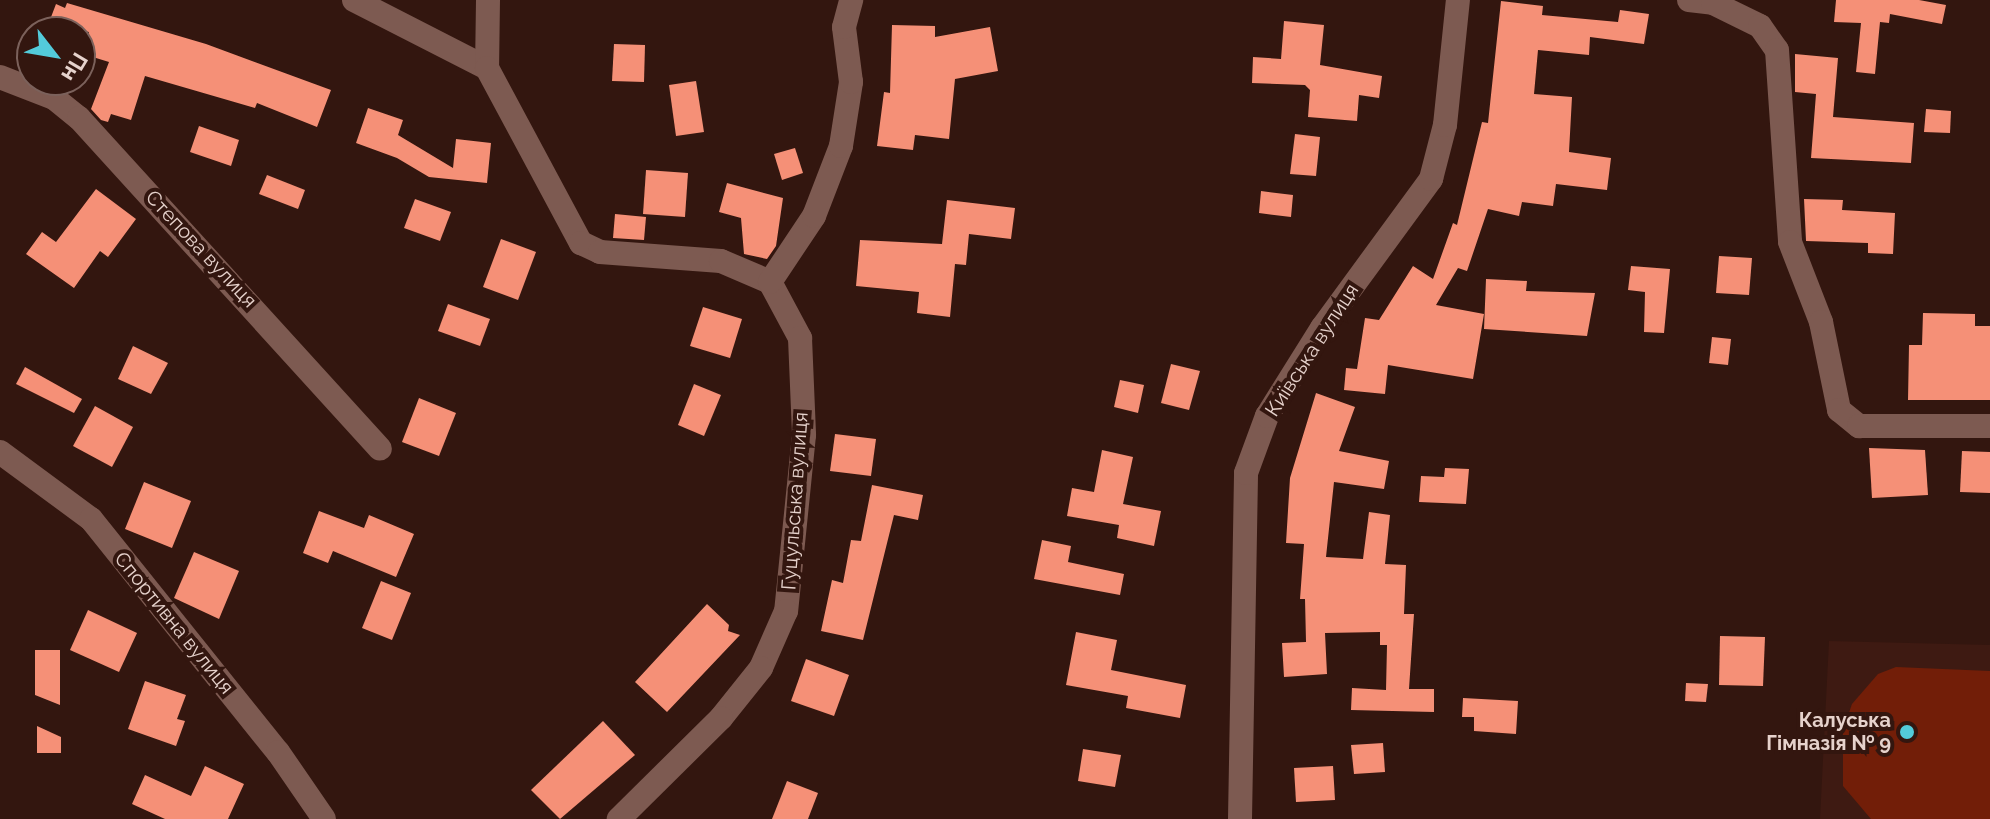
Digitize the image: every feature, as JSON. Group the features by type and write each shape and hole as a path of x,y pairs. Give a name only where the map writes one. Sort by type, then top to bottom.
{"street":[{"path":"354,0 487,68"},
{"path":"488,0 487,68 581,243 600,252 721,261 770,282 814,216 841,146 851,82 844,27 851,0"},
{"name":"Київська вулиця","path":"1240,819 1246,473 1267,416 1306,353 1431,179 1445,125 1458,0"},
{"path":"1689,0 1713,3 1760,26 1777,50 1790,242 1821,322 1839,410 1859,426 1990,426"},
{"name":"Степова вулиця","path":"0,77 54,98 79,118 380,449"},
{"name":"Гуцульська вулиця","path":"619,819 753,678 786,611 804,435 800,338 770,282"},
{"name":"Спортивна вулиця","path":"0,452 91,519 278,752 324,819"}],"shaded area":[{"name":"Калуська Гімназія № 9","path":"1829,641 1990,645 1990,819 1820,819"},
{"name":"Калуська Гімназія № 9","path":"1896,667 1990,671 1990,819 1871,819 1843,786 1843,730 1852,704 1878,674"}],"building":[{"path":"1836,0 1919,0 1946,5 1942,24 1890,14 1889,23 1880,22 1875,74 1856,72 1861,23 1834,22"},
{"path":"1501,1 1543,6 1542,15 1618,22 1620,10 1649,14 1644,44 1590,37 1589,55 1538,50 1534,94 1572,97 1569,152 1611,158 1607,190 1556,184 1553,206 1522,202 1519,216 1488,209 1467,271 1458,268 1436,305 1484,314 1473,379 1388,365 1385,394 1344,390 1346,368 1357,369 1365,318 1379,320 1413,266 1433,279 1453,223 1457,225 1482,122 1488,123"},
{"path":"67,3 206,44 331,90 317,127 257,103 255,108 145,76 131,120 111,114 108,122 101,120 91,109 109,62 96,58 96,16 51,16 56,4 65,8"},
{"path":"1284,21 1324,25 1320,65 1382,76 1379,98 1359,95 1357,121 1308,117 1310,90 1305,85 1252,83 1253,57 1281,59"},
{"path":"892,25 935,26 935,37 990,27 998,71 955,79 949,139 915,135 913,150 877,146 884,92 890,93"},
{"path":"614,44 645,45 644,82 612,81"},
{"path":"1795,54 1838,58 1833,117 1914,123 1911,163 1811,158 1816,94 1795,92"},
{"path":"696,81 704,132 676,136 669,85"},
{"path":"368,108 403,120 398,135 453,168 456,139 491,143 487,183 429,177 397,158 356,143"},
{"path":"1926,109 1951,111 1950,133 1924,132"},
{"path":"199,126 239,140 231,166 190,152"},
{"path":"1295,134 1320,137 1316,176 1290,174"},
{"path":"795,148 803,173 782,180 774,154"},
{"path":"646,170 688,173 685,217 643,214"},
{"path":"267,175 305,190 298,209 259,194"},
{"path":"727,183 783,198 776,246 767,259 744,254 741,218 719,212"},
{"path":"96,189 136,219 108,257 100,251 74,288 26,254 42,232 56,242"},
{"path":"1261,191 1293,195 1291,217 1259,213"},
{"path":"415,199 451,212 440,241 404,228"},
{"path":"1804,199 1843,200 1842,210 1895,213 1893,254 1868,253 1868,243 1806,241"},
{"path":"947,200 1015,208 1011,239 969,234 966,265 955,264 950,317 917,313 919,292 856,286 860,240 942,244"},
{"path":"615,214 646,217 644,240 613,238"},
{"path":"501,239 536,252 518,300 483,287"},
{"path":"1719,256 1752,258 1749,295 1716,293"},
{"path":"1631,266 1670,269 1664,333 1644,332 1645,292 1628,290"},
{"path":"1486,279 1527,281 1526,291 1595,293 1587,336 1484,329"},
{"path":"448,304 490,319 480,346 438,331"},
{"path":"703,307 742,319 730,358 690,346"},
{"path":"1923,313 1975,314 1975,326 1990,326 1990,400 1908,400 1909,345 1922,345"},
{"path":"1712,337 1731,339 1728,365 1709,363"},
{"path":"133,346 168,363 151,394 118,379"},
{"path":"1171,364 1200,371 1189,410 1161,403"},
{"path":"25,367 82,399 74,413 16,384"},
{"path":"1120,380 1144,385 1138,413 1114,407"},
{"path":"694,384 721,395 704,436 678,425"},
{"path":"1316,393 1355,407 1339,451 1389,461 1384,489 1334,482 1326,557 1363,559 1369,512 1390,515 1385,564 1406,565 1404,614 1414,614 1409,689 1434,689 1434,712 1351,710 1352,688 1386,690 1387,645 1380,645 1380,632 1325,633 1327,674 1284,677 1282,643 1306,642 1305,599 1300,599 1304,544 1286,543 1290,478"},
{"path":"419,398 456,413 439,456 402,442"},
{"path":"95,406 133,427 112,467 73,446"},
{"path":"835,434 876,439 871,476 830,471"},
{"path":"1869,448 1925,450 1928,495 1872,498"},
{"path":"1102,450 1133,457 1123,504 1161,511 1154,546 1117,538 1119,525 1067,516 1072,488 1094,492"},
{"path":"1962,451 1990,452 1990,493 1960,492"},
{"path":"1445,468 1469,469 1466,504 1419,502 1421,476 1444,477"},
{"path":"144,482 191,501 172,548 125,529"},
{"path":"872,485 923,495 918,520 894,515 863,640 821,631 832,580 843,583 851,540 861,541"},
{"path":"319,511 364,528 369,515 414,534 396,577 333,551 328,563 303,553"},
{"path":"1042,540 1071,546 1068,562 1124,574 1120,595 1034,579"},
{"path":"194,552 239,571 219,619 174,598"},
{"path":"381,581 411,593 392,640 362,628"},
{"path":"707,604 729,625 728,631 740,635 667,712 635,682"},
{"path":"88,610 137,633 119,672 70,650"},
{"path":"1076,632 1117,640 1111,670 1186,685 1180,718 1126,708 1128,696 1066,685"},
{"path":"1720,636 1765,637 1763,686 1719,685"},
{"path":"35,650 60,650 60,705 35,695"},
{"path":"806,659 849,675 834,716 791,701"},
{"path":"145,681 186,695 177,719 185,721 176,746 128,729"},
{"path":"1686,683 1708,684 1706,702 1685,701"},
{"path":"1463,698 1518,701 1516,734 1474,731 1474,717 1462,717"},
{"path":"603,721 635,755 560,819 531,790"},
{"path":"37,726 61,737 61,753 37,753"},
{"path":"1383,743 1385,772 1354,774 1351,745"},
{"path":"1083,749 1121,755 1115,787 1078,781"},
{"path":"205,766 244,784 228,819 165,819 132,804 145,775 191,796"},
{"path":"1333,766 1335,800 1296,802 1294,768"},
{"path":"787,781 818,793 808,819 772,819"}],"place":[{"name":"Калуська Гімназія № 9","path":"1907,732"}]}
